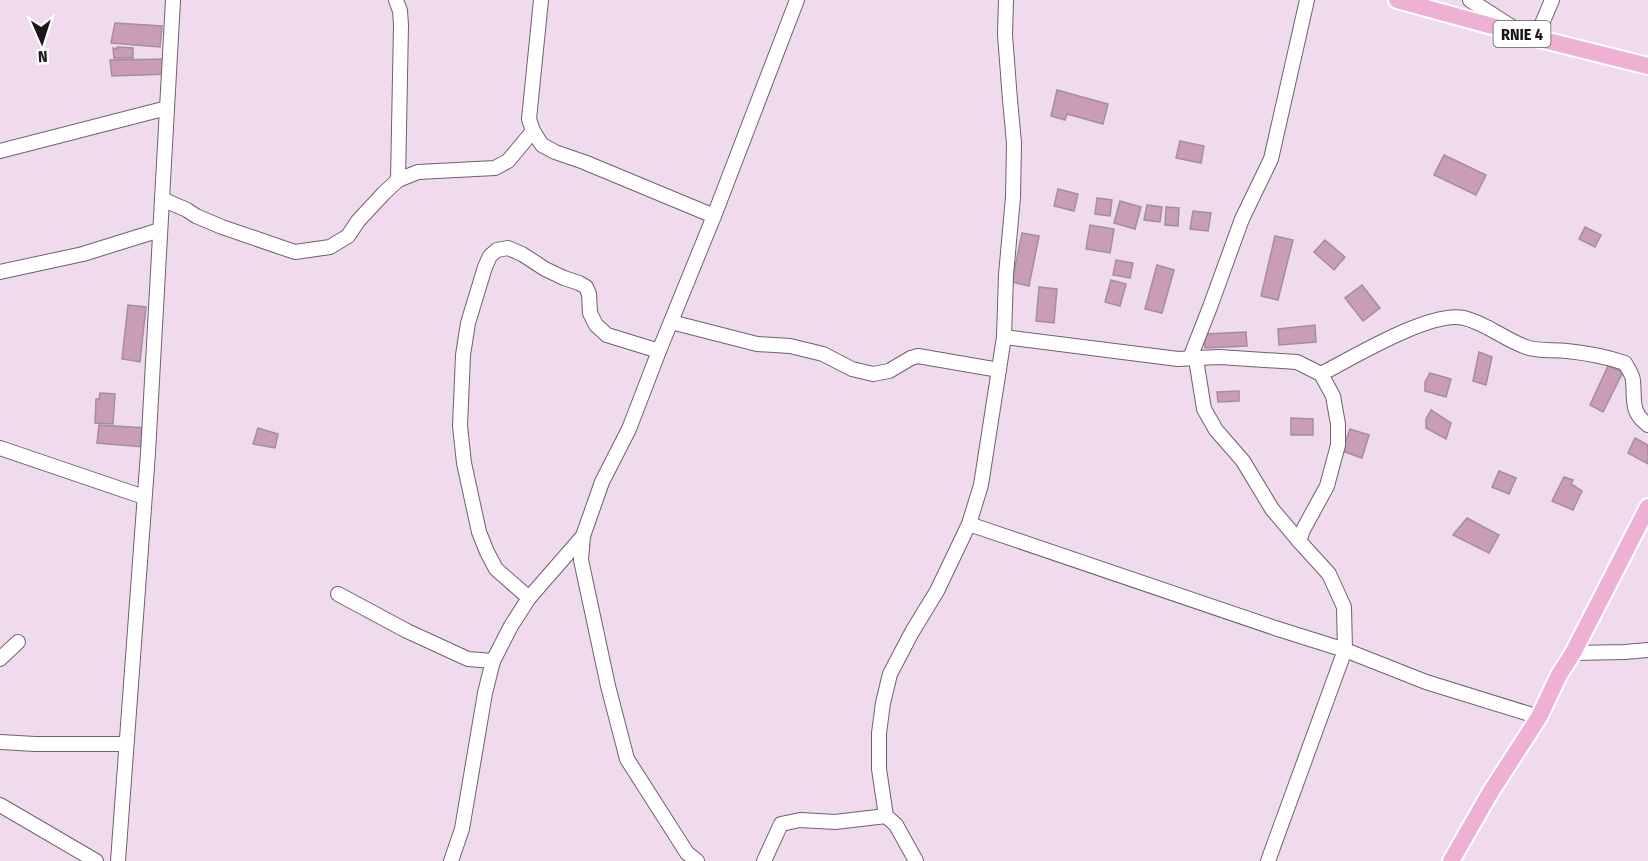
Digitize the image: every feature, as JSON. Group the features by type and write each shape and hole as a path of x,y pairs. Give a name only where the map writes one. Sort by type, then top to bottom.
{"main road":[{"name":"RNIE 4","path":"1397,0 1648,66"},
{"path":"1451,861 1490,793 1539,717 1648,507"}],"street":[{"path":"118,861 144,497 173,0"},
{"path":"396,0 401,25 398,180"},
{"path":"541,0 529,119 532,131 542,145 714,216"},
{"path":"697,861 687,853 627,759 608,686 581,560 583,536 602,482 629,429 797,0"},
{"path":"916,861 896,825 886,816 879,769 883,703 890,674 937,591 969,524 981,485 1004,337 1006,275 1013,197 1014,142 1006,46 1006,0"},
{"path":"1268,861 1345,650 1344,607 1329,574 1272,509 1244,461 1216,430 1204,409 1193,359 1242,219 1271,159 1307,0"},
{"path":"1470,0 1529,36 1552,0"},
{"path":"0,151 167,108"},
{"path":"162,199 222,227 295,252 330,247 348,236 358,221 398,180 418,172 495,168 508,161 532,131"},
{"path":"0,272 82,254 160,230"},
{"path":"529,598 496,569 487,552 479,532 464,464 460,426 463,356 468,323 490,256 497,250 508,248 545,269 579,283 586,287 589,294 590,313 596,325 607,335 659,351"},
{"path":"1320,374 1410,328 1445,317 1462,317 1527,347 1546,351 1565,350 1625,363 1633,379 1635,410 1648,425"},
{"path":"671,322 758,344 790,346 823,354 852,369 873,374 889,371 918,356 999,369"},
{"path":"1004,337 1178,359 1219,357 1297,362 1320,374 1333,396 1338,424 1338,445 1327,486 1299,541"},
{"path":"0,448 144,497"},
{"path":"969,524 1345,650 1426,682 1539,717"},
{"path":"451,861 462,829 492,661 529,598 583,536"},
{"path":"338,594 407,631 468,659 492,661"},
{"path":"0,659 18,642"},
{"path":"1573,653 1648,650"},
{"path":"0,742 126,744"},
{"path":"0,805 96,861"},
{"path":"764,861 781,824 800,820 835,822 886,816"}],"building":[{"path":"115,23 162,26 160,47 111,43"},
{"path":"117,47 133,48 133,58 114,58 113,48 117,49"},
{"path":"172,59 170,74 112,76 110,60"},
{"path":"1057,90 1108,104 1103,124 1067,114 1065,120 1051,116"},
{"path":"1180,141 1204,146 1201,163 1176,158"},
{"path":"1444,155 1486,175 1476,195 1434,175"},
{"path":"1058,189 1078,194 1074,211 1054,206"},
{"path":"1097,198 1112,200 1110,216 1095,214"},
{"path":"1120,201 1141,207 1135,229 1114,223"},
{"path":"1147,205 1162,207 1160,222 1144,220"},
{"path":"1166,207 1179,208 1178,226 1165,225"},
{"path":"1193,211 1211,213 1208,231 1190,229"},
{"path":"1090,225 1114,229 1110,253 1086,249"},
{"path":"1585,227 1601,235 1595,247 1579,239"},
{"path":"1022,233 1039,236 1029,286 1012,282"},
{"path":"1275,236 1293,240 1278,300 1261,296"},
{"path":"1325,240 1345,257 1334,270 1314,252"},
{"path":"1116,260 1133,263 1130,278 1113,275"},
{"path":"1157,265 1174,270 1162,313 1145,309"},
{"path":"1111,280 1126,284 1120,306 1105,302"},
{"path":"1362,285 1380,308 1363,321 1345,298"},
{"path":"1039,287 1057,289 1054,323 1036,321"},
{"path":"128,305 146,307 140,362 122,359"},
{"path":"1315,325 1316,342 1279,345 1278,329"},
{"path":"1246,332 1247,346 1205,348 1204,334"},
{"path":"1479,352 1492,357 1486,385 1473,381"},
{"path":"1608,366 1623,372 1603,412 1590,405"},
{"path":"1430,373 1451,379 1446,397 1425,391 1425,382"},
{"path":"1239,391 1239,401 1218,402 1217,392"},
{"path":"100,393 115,394 113,424 95,423 96,399 99,399"},
{"path":"1431,410 1451,423 1446,439 1426,428 1426,419"},
{"path":"1291,418 1313,419 1313,435 1291,435"},
{"path":"99,425 146,428 144,447 97,443"},
{"path":"258,428 278,434 275,448 253,444"},
{"path":"1350,429 1369,435 1362,458 1342,451"},
{"path":"1635,438 1648,445 1648,464 1628,453"},
{"path":"1499,471 1516,478 1509,494 1492,487"},
{"path":"1564,477 1573,480 1571,484 1582,491 1573,510 1552,501"},
{"path":"1467,518 1499,535 1489,553 1453,535"}]}
